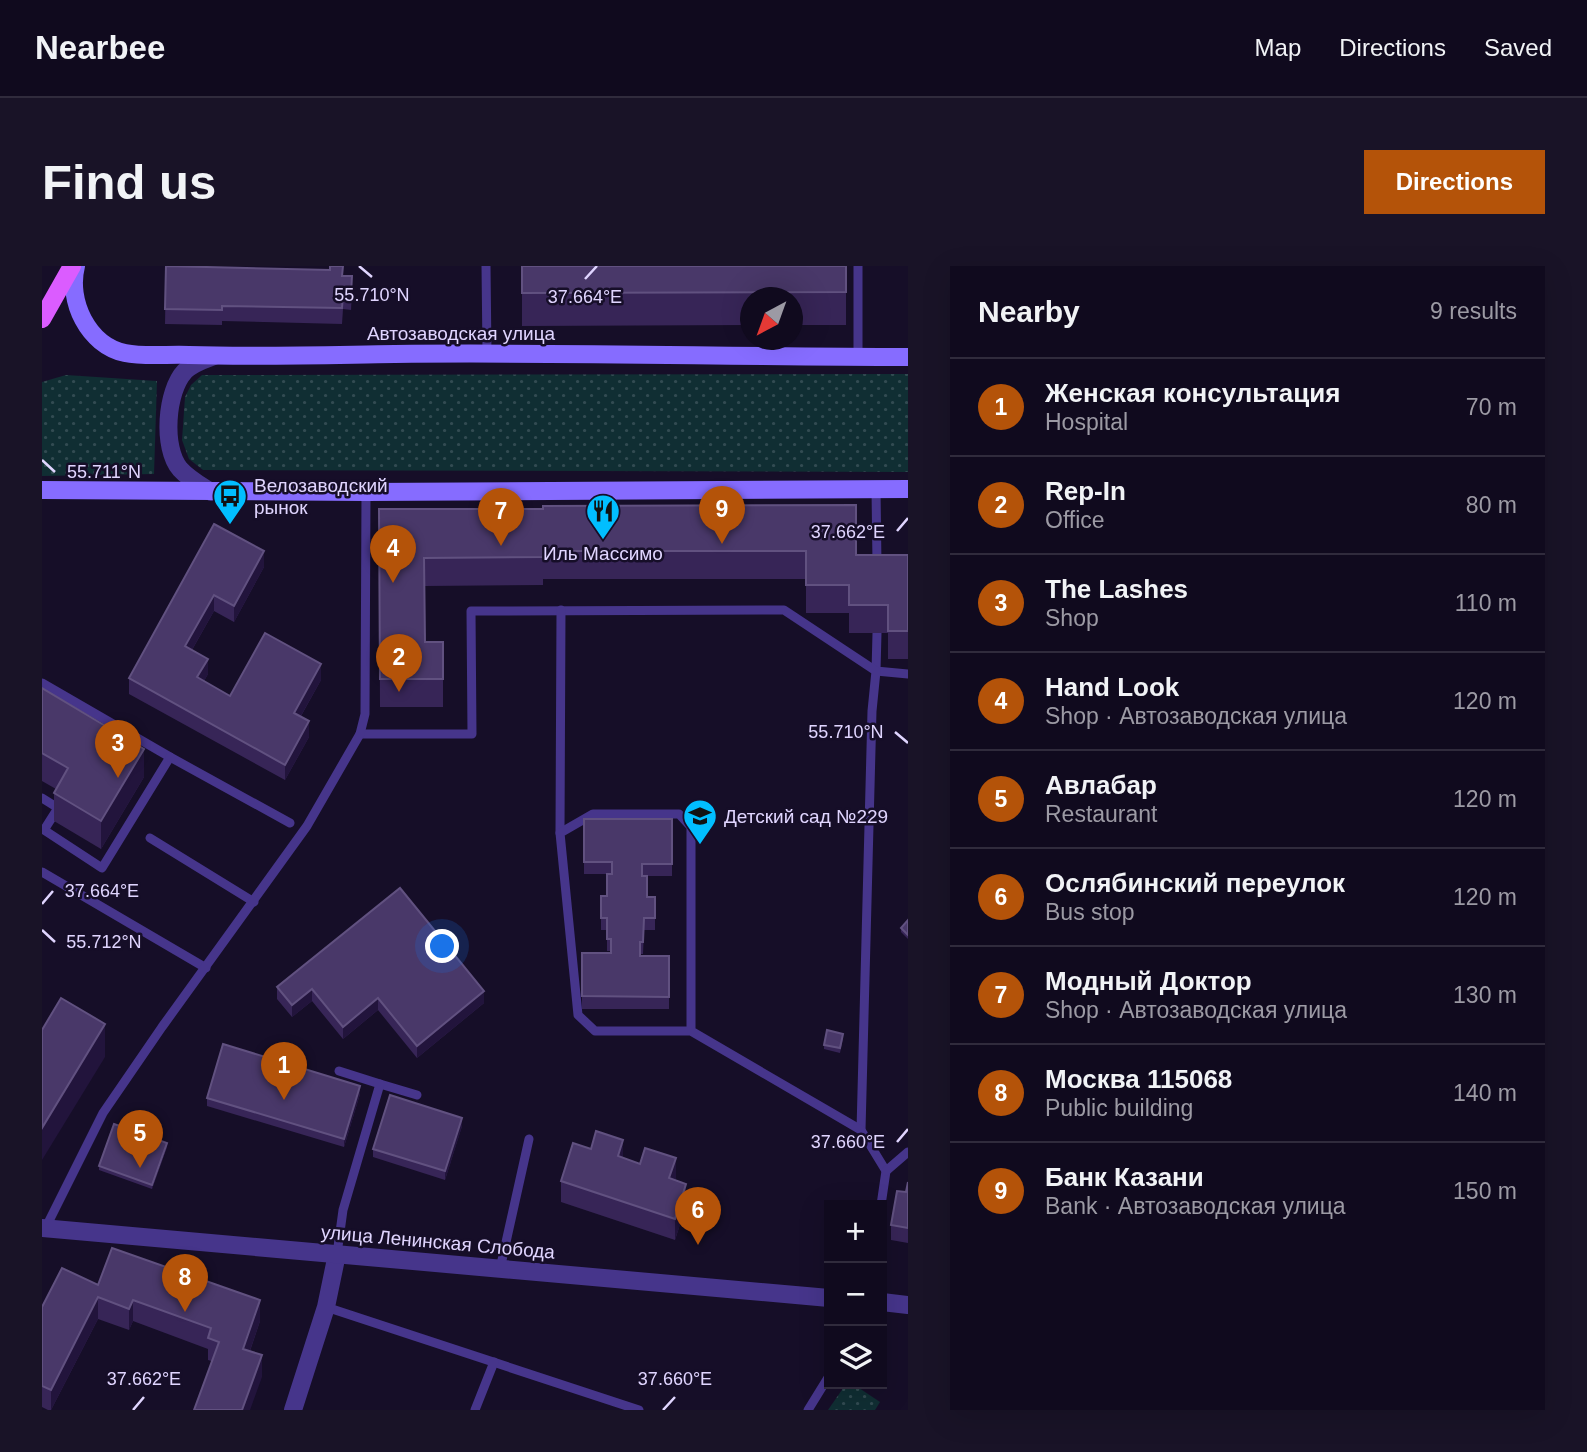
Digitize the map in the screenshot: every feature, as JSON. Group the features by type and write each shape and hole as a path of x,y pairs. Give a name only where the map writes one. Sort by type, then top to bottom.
{"main road":[{"path":"42,319 74,266"},
{"name":"Автозаводская улица","path":"74,266 76,303 89,330 104,344 125,353 214,356 486,353 908,357"},
{"path":"42,490 366,492 908,489"}],"street":[{"path":"211,492 194,482 178,467 170,443 168,422 176,383 197,362 214,356"},
{"name":"улица Ленинская Слобода","path":"43,1230 824,1298"},
{"path":"293,1410 327,1307 337,1254"},
{"path":"887,1303 908,1305"}],"lane":[{"path":"486,266 486,353"},
{"path":"858,266 859,357"},
{"path":"876,489 877,571"},
{"path":"43,1230 103,1113 307,826 360,734 365,714 366,492"},
{"path":"561,610 560,833 578,1015 595,1031 691,1031 861,1130 886,1171 882,1200"},
{"path":"360,734 472,734 471,611 784,610 876,671 908,674"},
{"path":"861,1130 872,711 877,633"},
{"path":"42,683 290,823"},
{"path":"42,798 58,808 43,832 102,868 170,757"},
{"path":"560,833 593,814 678,814 691,827 691,1031"},
{"path":"150,838 254,902"},
{"path":"42,872 206,968"},
{"path":"339,1071 418,1095"},
{"path":"337,1254 343,1210 380,1084"},
{"path":"500,1269 529,1139"},
{"path":"886,1171 908,1152"},
{"path":"327,1307 639,1410"},
{"path":"475,1410 494,1362"},
{"path":"808,1410 824,1385"}],"green space":[{"path":"908,374 908,472 203,470 189,459 182,440 185,397 191,385 202,375"},
{"path":"66,375 157,381 154,474 42,476 42,382"},
{"path":"843,1389 860,1389 880,1402 875,1410 828,1410"}],"building":[{"path":"166,266 330,270 330,266 343,266 342,276 352,276 351,294 343,294 342,308 222,306 222,310 165,309"},
{"path":"522,266 846,266 846,292 803,292 803,287 740,287 740,292 522,293"},
{"path":"856,505 856,555 908,555 908,631 888,631 888,605 849,605 849,585 806,585 806,551 543,551 543,557 424,558 425,642 443,642 443,679 380,679 379,509"},
{"path":"214,524 264,551 234,606 214,595 185,646 208,659 197,677 230,696 265,633 321,664 294,713 309,721 285,765 129,678"},
{"path":"42,688 144,749 101,821 54,793 68,768 42,753"},
{"path":"584,819 672,819 672,864 642,864 642,876 647,876 647,897 655,897 655,918 644,918 643,942 640,942 640,956 669,956 669,997 582,996 582,953 611,953 611,939 607,939 607,918 601,918 601,896 607,896 607,874 612,874 612,862 584,862"},
{"path":"400,888 484,991 417,1046 378,998 343,1027 312,989 292,1005 277,987"},
{"path":"908,920 908,935 901,928"},
{"path":"61,998 105,1024 42,1128 42,1030"},
{"path":"827,1030 843,1034 840,1048 824,1045"},
{"path":"223,1044 360,1086 344,1139 207,1098"},
{"path":"390,1095 462,1118 445,1171 373,1149"},
{"path":"114,1124 167,1143 152,1185 99,1166"},
{"path":"596,1131 623,1140 618,1156 640,1164 645,1148 676,1158 669,1178 686,1184 675,1219 561,1181 573,1143 591,1149"},
{"path":"908,1182 908,1228 891,1225 897,1191 906,1192"},
{"path":"112,1248 260,1300 243,1349 262,1355 242,1410 194,1410 219,1342 208,1338 211,1328 133,1300 129,1309 98,1297 51,1390 42,1386 42,1307 62,1268 98,1285"}],"place":[{"name":"Велозаводский рынок","path":"230,526"},
{"name":"Иль Массимо","path":"603,541"},
{"name":"Банк Казани","path":"722,544"},
{"name":"Модный Доктор","path":"501,546"},
{"name":"Hand Look","path":"393,583"},
{"name":"Rep-In","path":"399,692"},
{"name":"The Lashes","path":"118,778"},
{"name":"Детский сад №229","path":"700,846"},
{"name":"Женская консультация","path":"284,1100"},
{"name":"Авлабар","path":"140,1168"},
{"name":"Ослябинский переулок","path":"698,1245"},
{"name":"Москва 115068","path":"185,1312"}]}
